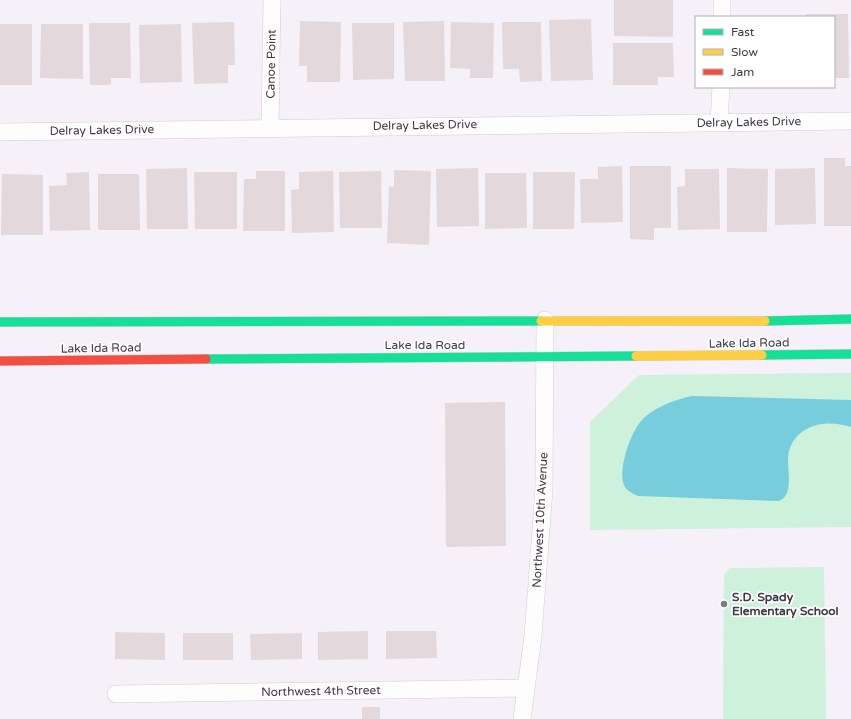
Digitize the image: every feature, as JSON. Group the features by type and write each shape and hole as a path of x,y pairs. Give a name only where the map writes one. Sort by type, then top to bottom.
{"street":[{"name":"Canoe Point","path":"270,127 272,0"},
{"path":"722,0 722,16"},
{"path":"719,122 721,88"},
{"name":"Delray Lakes Drive","path":"0,132 270,127 851,121"},
{"name":"Lake Ida Road","path":"0,322 545,320 744,321 851,319"},
{"name":"Northwest 10th Avenue","path":"522,719 533,636 544,489 545,320"},
{"name":"Lake Ida Road","path":"0,361 851,354"},
{"name":"Northwest 4th Street","path":"116,694 525,688"}],"green space":[{"path":"851,373 851,527 590,530 590,422 639,375"},
{"path":"824,567 826,719 723,719 724,574 730,568"}],"water":[{"path":"692,396 851,400 851,427 823,424 806,429 799,435 793,442 789,451 789,486 784,497 779,501 638,496 631,492 627,489 623,482 623,466 631,438 640,422 662,406 673,401"}],"building":[{"path":"614,0 673,0 673,37 614,36"},
{"path":"806,14 848,14 849,78 835,78 835,16 806,16"},
{"path":"591,19 593,80 551,81 549,20"},
{"path":"300,21 341,22 340,82 307,82 307,66 299,66"},
{"path":"444,21 445,81 405,81 403,22"},
{"path":"234,22 235,65 228,65 228,83 194,84 192,23"},
{"path":"451,22 494,23 493,78 470,78 470,69 450,68"},
{"path":"502,22 541,22 542,81 520,82 519,69 503,69"},
{"path":"89,23 130,23 131,78 111,78 111,85 90,85"},
{"path":"352,23 394,23 394,79 353,80"},
{"path":"0,24 32,24 32,85 0,85"},
{"path":"41,24 83,24 83,79 40,78"},
{"path":"181,24 182,82 140,83 139,25"},
{"path":"613,43 673,43 674,77 658,77 658,85 613,85"},
{"path":"824,158 845,158 845,166 851,166 851,226 824,226"},
{"path":"622,166 623,222 581,223 580,179 598,179 598,167"},
{"path":"630,166 671,166 671,228 654,228 654,240 630,239"},
{"path":"187,168 188,229 147,229 146,169"},
{"path":"478,168 479,226 437,227 436,169"},
{"path":"727,168 768,169 767,232 727,232"},
{"path":"815,168 816,224 775,225 775,169"},
{"path":"685,169 719,169 720,229 678,230 677,187 685,186"},
{"path":"394,170 431,171 429,245 387,243 389,186 394,187"},
{"path":"256,171 285,171 285,231 243,231 244,179 256,179"},
{"path":"333,171 334,232 292,233 291,190 299,189 299,172"},
{"path":"381,171 382,228 340,228 339,172"},
{"path":"89,172 90,230 50,231 49,186 67,185 66,173"},
{"path":"194,172 237,172 237,229 195,229"},
{"path":"533,172 575,172 574,229 533,229"},
{"path":"485,173 526,173 527,228 485,229"},
{"path":"2,174 43,175 43,235 1,235"},
{"path":"98,174 139,174 140,230 98,230"},
{"path":"505,402 506,546 446,547 445,403"},
{"path":"368,631 368,659 318,660 318,632"},
{"path":"386,631 436,631 437,658 386,659"},
{"path":"115,632 165,633 165,660 115,659"},
{"path":"183,633 233,633 233,660 183,660"},
{"path":"302,633 302,659 251,660 250,634"},
{"path":"362,707 380,707 380,719 362,719"}],"traffic: fast":[{"path":"765,321 851,319"},
{"path":"0,322 541,321"},
{"path":"762,355 851,354"},
{"path":"206,359 636,356"}],"traffic: slow":[{"path":"541,321 765,321"},
{"path":"636,356 762,355"}],"traffic: jam":[{"path":"0,361 206,359"}],"place":[{"name":"S.D. Spady Elementary School","path":"724,604"}]}
